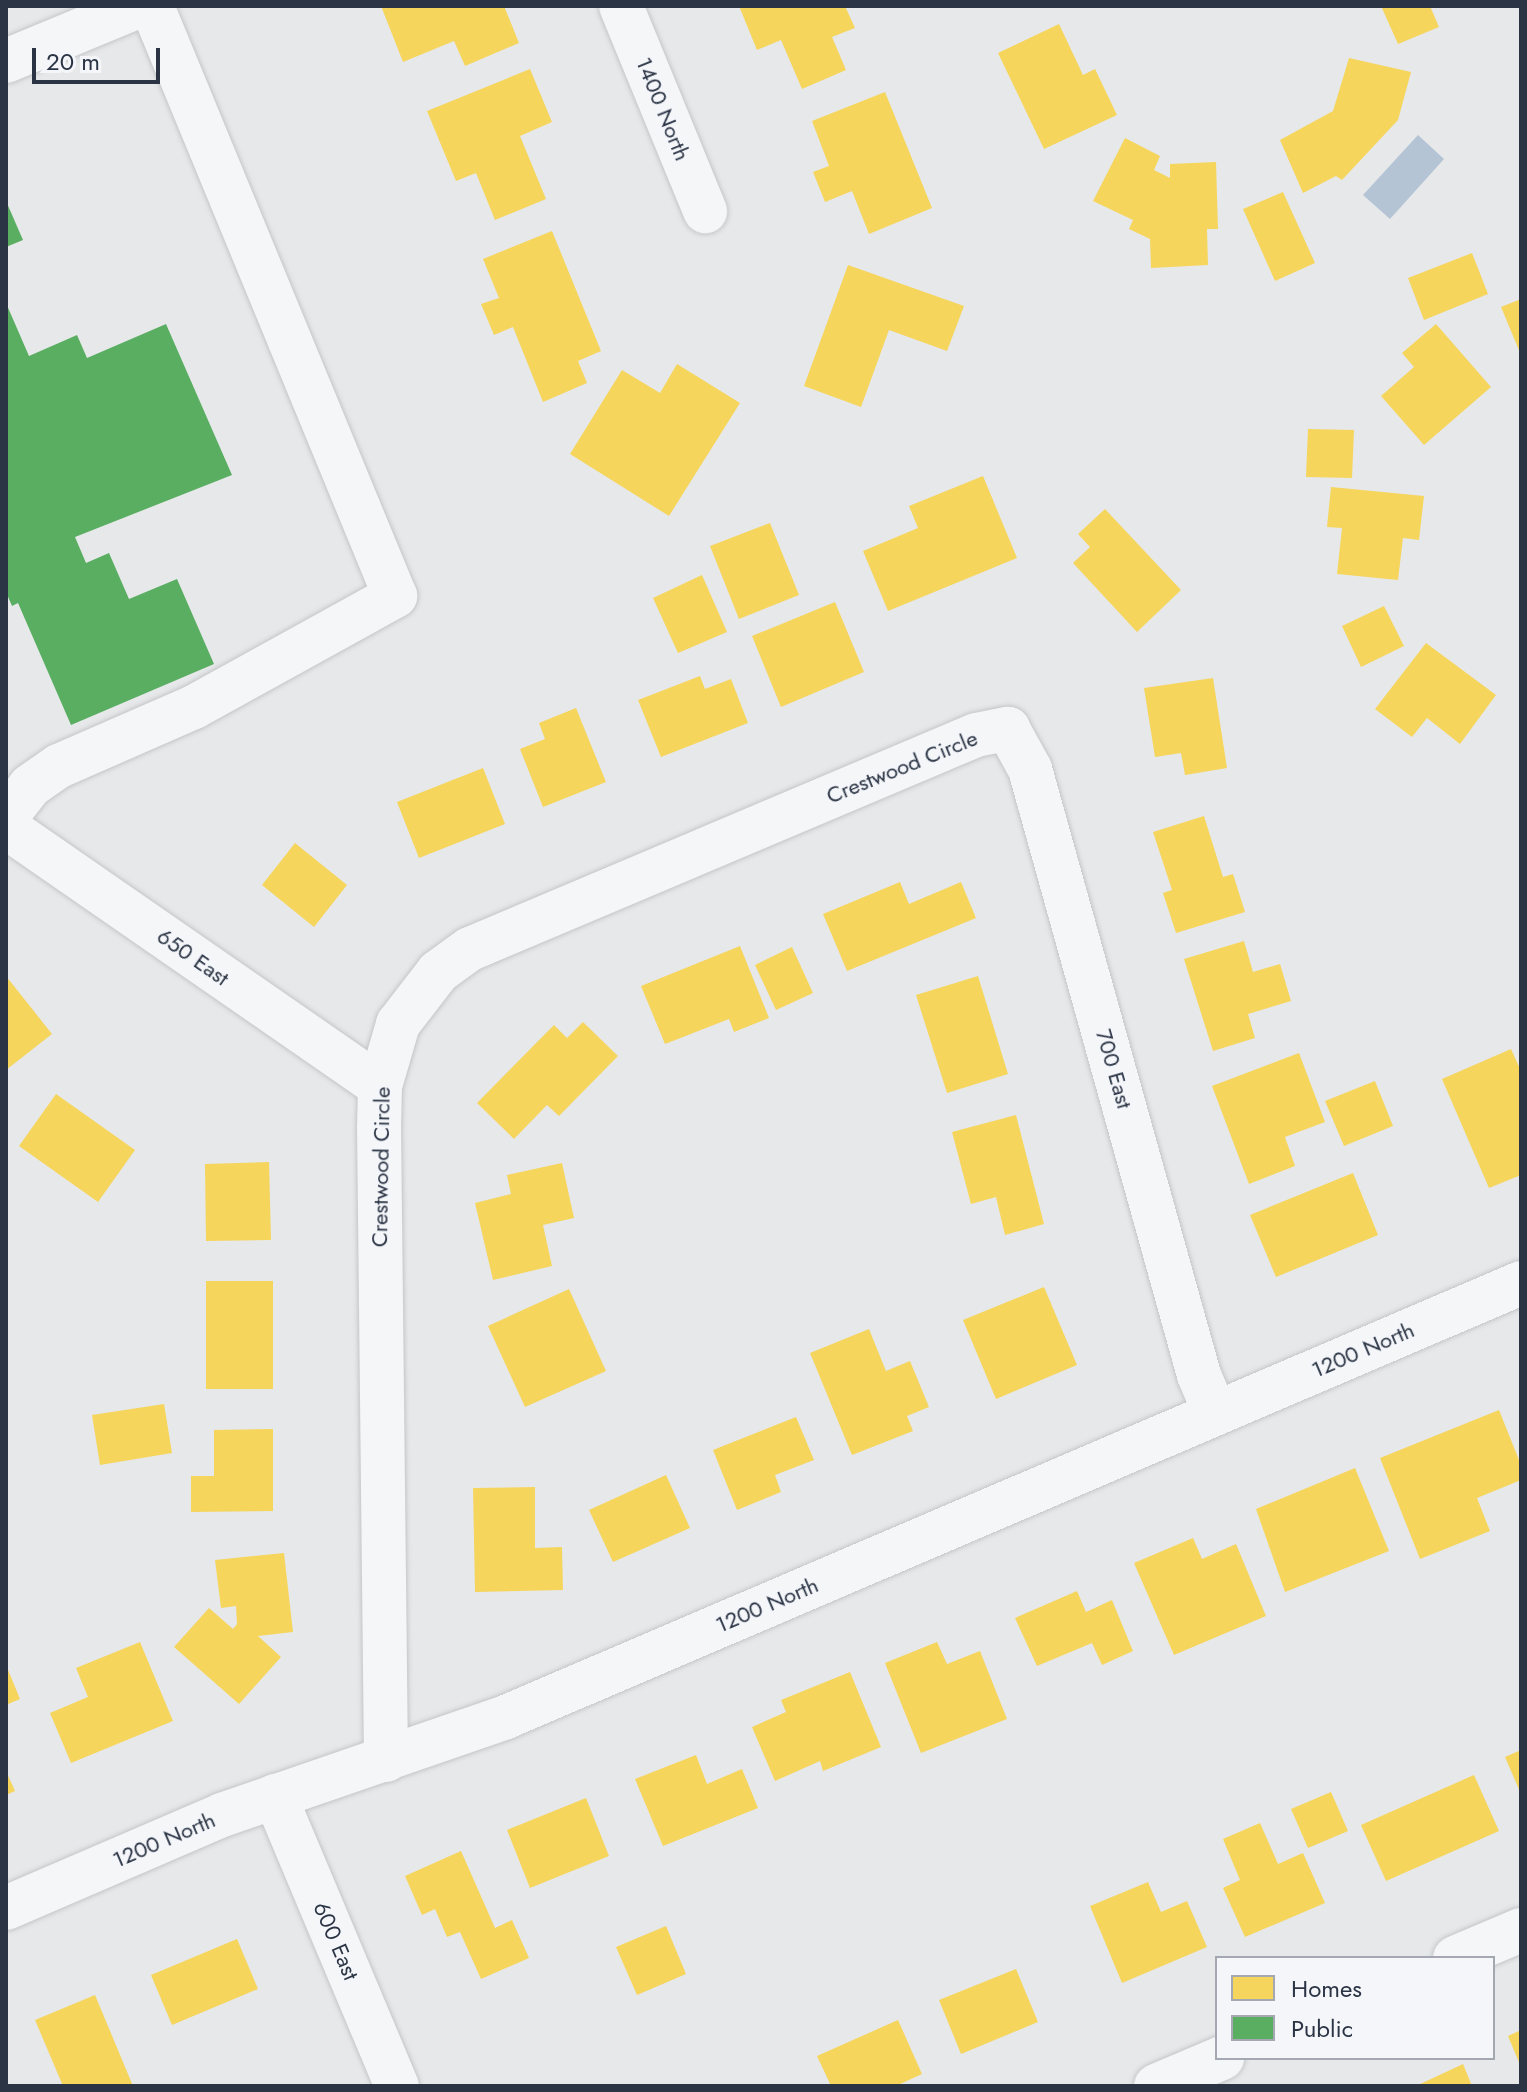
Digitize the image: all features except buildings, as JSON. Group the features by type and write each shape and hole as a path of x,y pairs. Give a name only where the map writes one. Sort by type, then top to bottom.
{"street":[{"path":"6,61 139,6"},
{"path":"6,817 30,786 59,766 194,707 395,596 152,6"},
{"name":"1400 North","path":"621,6 705,211"},
{"name":"Crestwood Circle","path":"386,1760 380,1086 398,1024 415,997 470,949 961,741 1008,729"},
{"name":"700 East","path":"1008,729 1030,769 1199,1375 1215,1413"},
{"name":"650 East","path":"6,827 380,1086"},
{"name":"1200 North","path":"6,1908 275,1796 506,1717 1521,1283"},
{"name":"600 East","path":"275,1796 397,2086"},
{"path":"1460,1956 1521,1930"},
{"path":"1156,2086 1217,2060"}],"water":[{"path":"1418,135 1444,159 1390,219 1363,195"}]}
